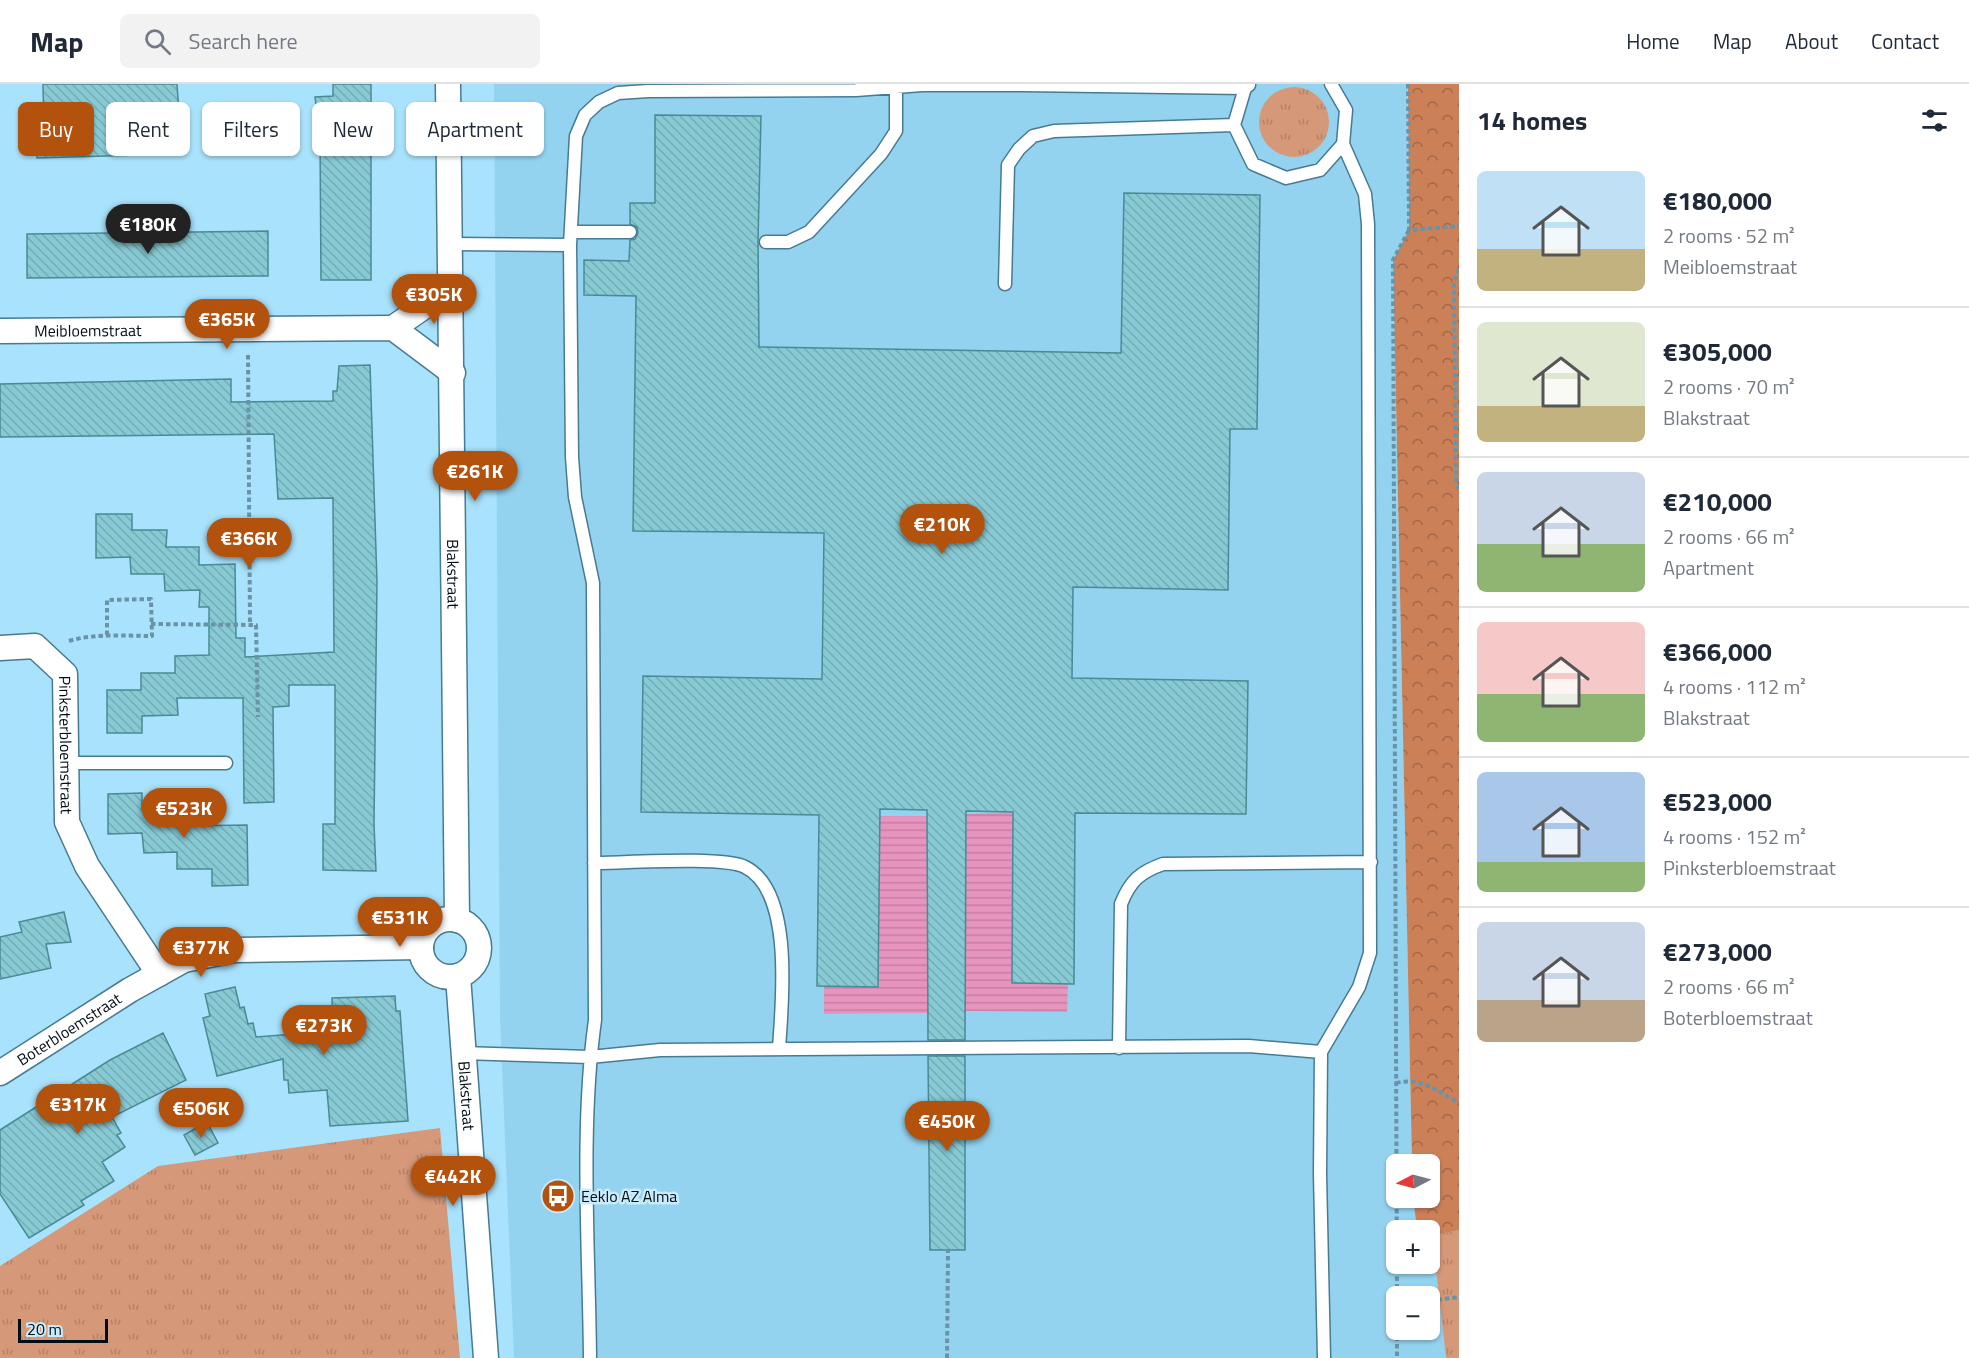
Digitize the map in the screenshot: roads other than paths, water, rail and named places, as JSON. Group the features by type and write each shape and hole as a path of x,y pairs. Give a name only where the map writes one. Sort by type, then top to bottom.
{"street":[{"name":"Blakstraat","path":"448,84 453,373 457,920"},
{"path":"451,288 393,328 453,373"},
{"name":"Meibloemstraat","path":"0,331 393,328"},
{"name":"Pinksterbloemstraat","path":"0,648 35,646 65,674 67,822 87,866 159,974"},
{"path":"445,919 457,920 472,929 479,948 474,965 458,976 443,977 432,972 425,964 421,947 428,929 445,919"},
{"name":"Boterbloemstraat","path":"0,1072 184,960 235,950 421,947"},
{"name":"Blakstraat","path":"458,976 486,1358"}],"lane":[{"path":"590,1358 588,1193 590,1057 595,1020 593,583 575,497 571,238 576,136 585,115 599,102 618,93 1055,84 1247,86 1234,125 1253,164 1286,178 1320,170 1343,144"},
{"path":"1324,1358 1320,1174 1321,1052 1359,987 1370,953 1371,862 1368,224 1365,194 1343,144 1346,110 1331,84"},
{"path":"766,242 788,242 809,232 881,154 896,131 896,87"},
{"path":"1005,284 1008,165 1019,149 1033,136 1054,131 1234,125"},
{"path":"451,244 571,238 630,232"},
{"path":"66,763 226,763"},
{"path":"594,863 712,862 745,867 766,885 779,921 779,1048"},
{"path":"1119,1048 1121,904 1128,886 1143,871 1163,864 1371,862"},
{"path":"462,1053 590,1057 660,1050 779,1048 1249,1046 1321,1052"}],"place":[{"name":"Eeklo AZ Alma","path":"558,1196"}]}
